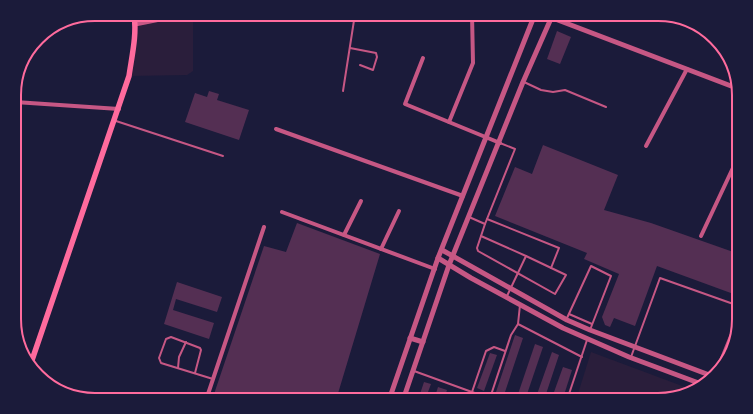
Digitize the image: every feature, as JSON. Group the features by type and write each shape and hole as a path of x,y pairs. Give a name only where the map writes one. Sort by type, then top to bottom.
{"main road":[{"path":"32,358 129,76 134,45 135,21"}],"street":[{"path":"135,24 150,21"},
{"path":"449,122 473,63 472,21"},
{"path":"391,393 438,258 532,21"},
{"path":"405,393 449,265 500,143 523,82 550,21"},
{"path":"565,21 731,86"},
{"path":"423,58 405,104 500,143"},
{"path":"646,146 687,69"},
{"path":"21,102 119,108"},
{"path":"276,129 463,196"},
{"path":"701,236 732,170"},
{"path":"344,235 361,200"},
{"path":"381,249 399,211"},
{"path":"282,212 434,269"},
{"path":"208,393 264,227"},
{"path":"442,250 567,320 634,348 708,374"},
{"path":"438,258 587,340 696,382"},
{"path":"410,338 423,342"}],"lane":[{"path":"343,91 354,21"},
{"path":"350,48 376,53 377,58 373,70 360,65"},
{"path":"523,82 541,90 553,92 565,90 606,107"},
{"path":"114,120 223,156"},
{"path":"481,236 566,275 555,294 478,251 477,248 481,236 485,224 515,149 500,143"},
{"path":"469,217 485,224"},
{"path":"488,218 559,248 551,268"},
{"path":"507,297 526,256"},
{"path":"567,320 591,266 611,276 590,330"},
{"path":"631,358 660,278 732,304"},
{"path":"492,393 511,335 518,324 520,304"},
{"path":"569,314 592,324"},
{"path":"518,324 582,357"},
{"path":"195,374 201,350 200,348 171,337 166,339 159,358 161,364 178,368 195,374 213,379"},
{"path":"569,393 587,340"},
{"path":"723,354 728,341"},
{"path":"178,368 179,357 186,342"},
{"path":"472,392 486,351 494,347 506,351"},
{"path":"413,371 475,393"}],"shaded area":[{"path":"151,21 193,21 193,71 187,75 129,76 135,24"},
{"path":"591,352 686,387 672,392 662,393 578,393"}],"building":[{"path":"557,31 571,37 560,64 547,59"},
{"path":"209,91 219,94 217,100 249,110 239,140 185,122 195,93 207,97"},
{"path":"543,145 618,175 604,210 651,223 732,252 732,293 657,266 635,326 614,318 610,327 605,325 602,317 619,274 584,259 587,253 495,216 515,167 532,174"},
{"path":"297,223 380,254 338,393 214,393 264,246 286,252"},
{"path":"177,282 222,297 217,312 176,299 173,310 214,323 209,339 164,324"},
{"path":"515,335 523,338 505,393 496,393"},
{"path":"535,344 543,347 527,393 518,393"},
{"path":"552,352 559,355 546,393 537,393"},
{"path":"490,353 497,355 484,391 477,388"},
{"path":"563,367 572,370 565,393 554,392"},
{"path":"424,382 431,384 428,393 420,393"},
{"path":"438,387 447,390 446,393 436,393"}]}
